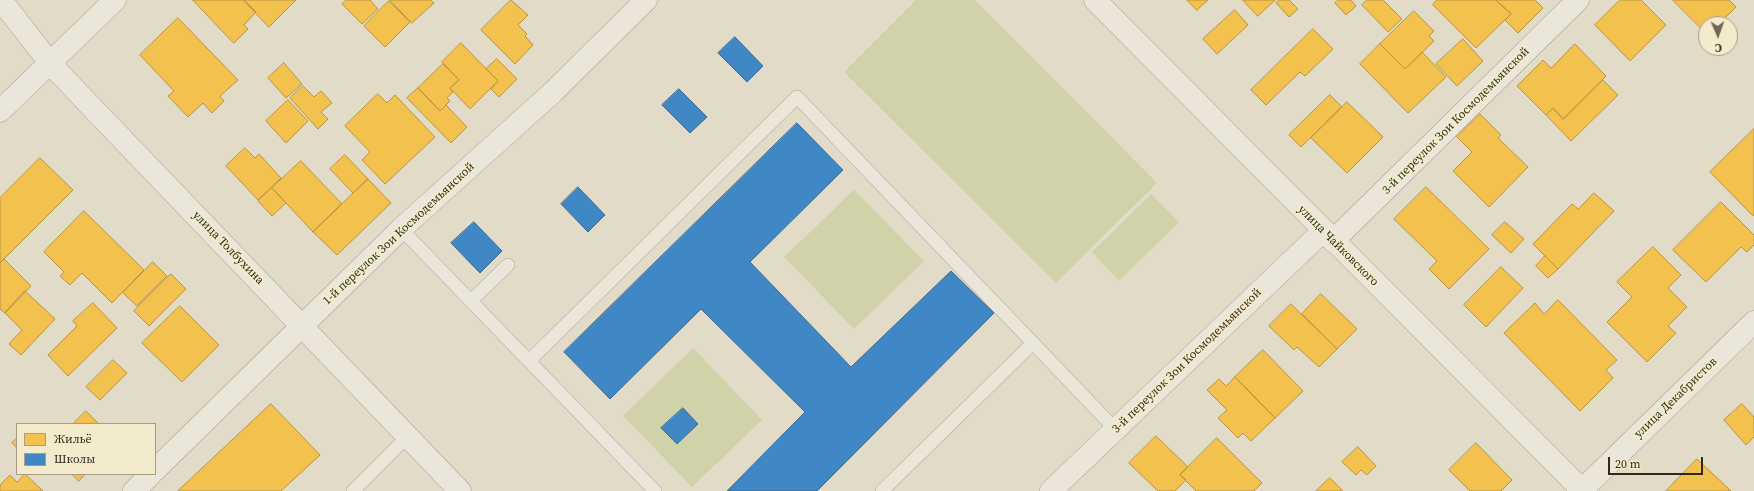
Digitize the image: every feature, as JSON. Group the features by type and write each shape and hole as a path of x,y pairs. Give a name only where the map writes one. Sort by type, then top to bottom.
{"street":[{"name":"улица Толбухина","path":"1,0 50,63 460,491"},
{"path":"0,111 115,0"},
{"name":"1-й переулок Зои Космодемьянской","path":"156,469 401,229 553,92 646,0"},
{"name":"улица Чайковского","path":"1095,0 1582,491"},
{"name":"3-й переулок Зои Космодемьянской","path":"1051,491 1328,236 1578,0"},
{"name":"улица Декабристов","path":"1582,491 1754,322"},
{"path":"134,491 150,475"}],"lane":[{"path":"529,361 797,96 1116,430"},
{"path":"401,229 655,491"},
{"path":"471,301 508,265"},
{"path":"882,491 1033,343"},
{"path":"353,491 408,436"}],"green space":[{"path":"916,0 975,0 1157,183 1056,283 844,72"},
{"path":"854,190 924,261 854,329 784,257"},
{"path":"1151,194 1179,222 1119,281 1092,252"},
{"path":"693,348 762,420 692,487 623,416"}],"building: Жильё":[{"path":"193,0 244,0 256,12 244,25 248,29 234,43"},
{"path":"244,0 296,0 269,27"},
{"path":"346,0 370,0 378,9 362,24 342,4"},
{"path":"390,0 431,0 434,3 412,23"},
{"path":"511,0 528,15 518,25 527,34 525,36 533,45 515,64 481,30"},
{"path":"1187,0 1208,0 1197,10"},
{"path":"1243,0 1275,0 1258,16"},
{"path":"1279,0 1289,0 1298,9 1289,17 1276,3"},
{"path":"1338,0 1351,0 1356,6 1346,15 1335,3"},
{"path":"1367,0 1383,0 1402,19 1388,32 1362,5"},
{"path":"1437,0 1496,0 1511,14 1476,48 1433,5"},
{"path":"1496,0 1535,0 1543,8 1518,33 1505,20 1511,14"},
{"path":"1620,0 1641,0 1666,25 1630,61 1595,25"},
{"path":"1673,0 1729,0 1736,7 1727,16 1698,16 1698,25"},
{"path":"389,1 410,22 385,47 364,26"},
{"path":"1235,10 1248,25 1217,54 1203,39"},
{"path":"1414,11 1434,31 1429,36 1434,41 1405,69 1380,44"},
{"path":"178,18 238,80 220,96 224,101 212,113 203,103 188,117 168,96 174,91 140,55"},
{"path":"1313,29 1333,49 1305,76 1300,72 1266,105 1251,90"},
{"path":"1463,39 1483,61 1457,86 1436,64"},
{"path":"461,43 498,81 470,109 450,88 459,80 442,62"},
{"path":"1380,44 1405,69 1422,52 1446,77 1408,113 1360,64"},
{"path":"1575,44 1606,76 1563,119 1553,108 1546,115 1517,86 1543,60 1551,68"},
{"path":"497,59 517,79 499,97 491,89 498,81 486,69"},
{"path":"284,63 302,84 286,98 268,78"},
{"path":"443,64 459,80 450,88 453,92 447,98 450,101 440,111 418,88"},
{"path":"1603,80 1618,95 1571,141 1546,115 1553,108 1563,119"},
{"path":"303,86 314,97 321,91 332,103 321,112 328,119 318,129 290,98"},
{"path":"418,88 440,111 446,105 467,127 451,143 407,98"},
{"path":"378,94 387,103 395,95 435,137 385,184 362,160 370,152 345,126"},
{"path":"1330,95 1342,107 1301,147 1289,135"},
{"path":"288,100 308,121 286,143 266,121"},
{"path":"1347,102 1383,137 1347,173 1311,138"},
{"path":"1480,114 1501,135 1498,138 1528,167 1489,207 1453,171 1472,152 1457,137"},
{"path":"1754,129 1754,214 1753,216 1710,172"},
{"path":"245,148 255,158 259,154 281,178 258,200 226,166"},
{"path":"345,155 368,179 353,193 330,169"},
{"path":"40,158 73,190 0,263 0,198"},
{"path":"301,161 342,204 313,232 272,188"},
{"path":"368,179 391,203 337,255 313,232"},
{"path":"1426,187 1489,249 1449,289 1429,269 1437,261 1394,219"},
{"path":"272,188 286,203 272,216 258,201"},
{"path":"1594,193 1614,211 1558,269 1533,244 1572,204 1578,209"},
{"path":"1721,202 1754,235 1754,245 1747,252 1741,247 1706,282 1673,250"},
{"path":"84,211 144,270 112,303 82,273 70,285 60,276 64,272 44,252"},
{"path":"1505,222 1524,239 1511,253 1492,235"},
{"path":"1653,247 1681,275 1668,288 1687,307 1668,326 1676,333 1647,362 1607,322 1632,297 1617,282"},
{"path":"1545,256 1558,269 1548,278 1536,266"},
{"path":"4,259 31,286 5,313 0,309 0,263"},
{"path":"153,262 167,276 137,306 123,293"},
{"path":"1501,267 1523,288 1486,327 1464,305"},
{"path":"171,274 186,289 149,326 134,311"},
{"path":"25,291 55,319 21,355 9,344 22,330 5,313"},
{"path":"1321,294 1357,329 1337,349 1302,314"},
{"path":"1558,300 1617,360 1606,370 1613,378 1580,411 1504,333 1535,303 1544,314"},
{"path":"93,303 117,328 68,376 48,355 77,326 73,321"},
{"path":"1291,304 1337,349 1319,367 1297,347 1294,350 1269,326"},
{"path":"180,306 219,345 182,382 142,343"},
{"path":"1263,350 1303,391 1275,418 1235,377"},
{"path":"113,360 127,373 100,400 86,387"},
{"path":"1235,377 1275,418 1251,441 1243,433 1238,438 1218,418 1227,410 1207,390 1219,379 1226,386"},
{"path":"271,404 320,455 281,491 178,491"},
{"path":"1742,404 1754,417 1754,437 1746,445 1724,420"},
{"path":"86,411 98,423 74,423"},
{"path":"1156,436 1188,467 1180,475 1186,480 1175,491 1158,491 1129,463"},
{"path":"1217,438 1262,483 1254,491 1196,491 1180,475"},
{"path":"16,439 16,447 12,443"},
{"path":"1476,443 1512,480 1501,491 1470,491 1449,470"},
{"path":"1358,447 1376,466 1367,475 1361,470 1356,475 1342,462"},
{"path":"1697,459 1731,491 1666,491"},
{"path":"10,475 17,482 24,475 26,475 43,491 0,491 0,485"},
{"path":"73,475 84,475 79,481"},
{"path":"1330,478 1343,491 1316,491"}],"building: Школы":[{"path":"735,37 763,66 747,82 718,53"},
{"path":"679,89 707,117 690,133 662,105"},
{"path":"797,123 843,170 750,262 851,367 951,271 994,313 817,491 727,491 805,412 701,309 610,399 564,352"},
{"path":"578,187 605,215 588,232 561,204"},
{"path":"474,222 502,251 480,273 451,243"},
{"path":"683,408 698,424 677,444 661,428"}]}
